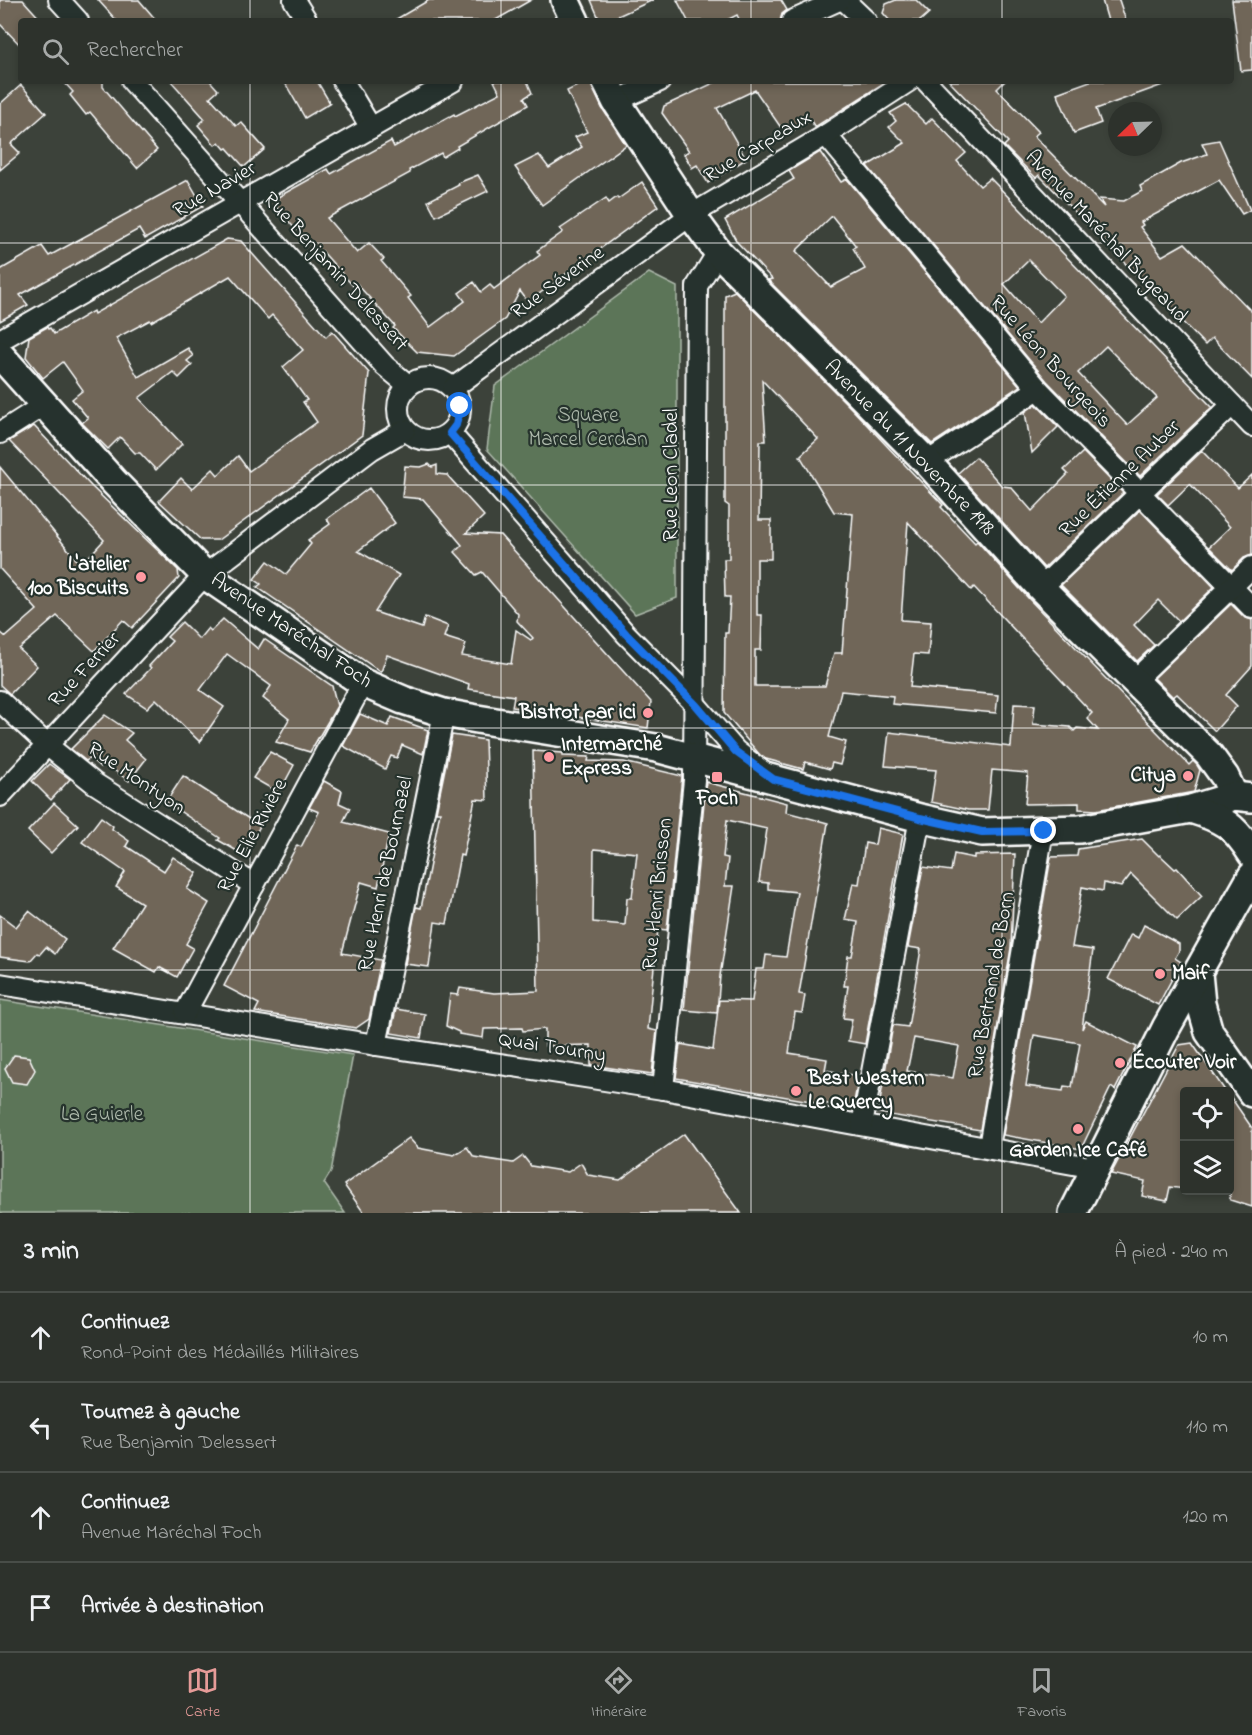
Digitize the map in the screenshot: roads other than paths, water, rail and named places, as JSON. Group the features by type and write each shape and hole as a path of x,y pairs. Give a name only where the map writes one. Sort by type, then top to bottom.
{"street":[{"path":"59,0 75,18"},
{"path":"294,0 305,18"},
{"path":"799,18 839,0"},
{"path":"844,0 863,18"},
{"name":"Rue Benjamin Delessert","path":"135,84 385,366 408,385"},
{"path":"345,84 371,128"},
{"name":"Rue Navier","path":"0,340 448,84"},
{"path":"611,91 645,84"},
{"name":"Rue Carpeaux","path":"691,215 826,135 904,84"},
{"name":"Avenue Maréchal Bugeaud","path":"929,84 1252,426"},
{"name":"Avenue du 11 Novembre 1918","path":"611,91 691,215 718,252 927,462 1041,588 1209,755 1243,797"},
{"name":"Rue Léon Bourgeois","path":"826,135 1038,389 1252,608"},
{"name":"Rue Séverine","path":"453,388 691,215"},
{"name":"Rue Leon Cladel","path":"696,705 697,286 718,252"},
{"name":"Avenue Maréchal Foch","path":"0,356 114,482 205,575 363,682 404,700 444,712 656,748 920,818 982,832 1080,829 1243,797"},
{"path":"426,377 436,378 453,388 460,406 456,425 450,433 441,438 422,440 405,430 397,412 402,392 408,385 426,377"},
{"path":"927,462 1038,389"},
{"path":"0,433 44,405"},
{"name":"Rue Étienne Auber","path":"1041,588 1232,405"},
{"path":"205,575 372,449 405,430"},
{"path":"450,433 626,634 696,705"},
{"path":"1134,681 1252,567"},
{"name":"Rue Ferrier","path":"0,796 205,575"},
{"name":"Rue Elie Rivière","path":"185,1013 363,682"},
{"name":"Rue Montyon","path":"0,701 48,746 94,783 254,885"},
{"name":"Rue Henri Brisson","path":"663,1089 694,780 696,705"},
{"name":"Avenue Maréchal Foch","path":"696,705 736,752 773,779"},
{"name":"Rue Henri de Bournazel","path":"376,1045 444,712"},
{"name":"Avenue Maréchal Foch","path":"1191,809 1214,816 1231,826 1243,839 1252,854"},
{"path":"862,1125 920,818"},
{"name":"Rue Bertrand de Born","path":"988,1147 1044,831"},
{"path":"1073,1213 1166,1028 1252,876"},
{"path":"1198,973 1201,1005 1209,1032 1252,1093"},
{"name":"Quai Tourny","path":"0,984 663,1089 1095,1168"}],"place":[{"name":"L'atelier 100 Biscuits","path":"141,577"},
{"name":"Bistrot par ici","path":"648,713"},
{"name":"Intermarché Express","path":"549,757"},
{"name":"Citya","path":"1188,776"},
{"name":"Foch","path":"717,777"},
{"name":"Maif","path":"1160,974"},
{"name":"Écouter Voir","path":"1120,1063"},
{"name":"Best Western Le Quercy","path":"796,1091"},
{"name":"Garden Ice Café","path":"1078,1129"}],"park label":[{"name":"Square Marcel Cerdan","path":"588,428"},
{"name":"La Guierle","path":"102,1115"}]}
